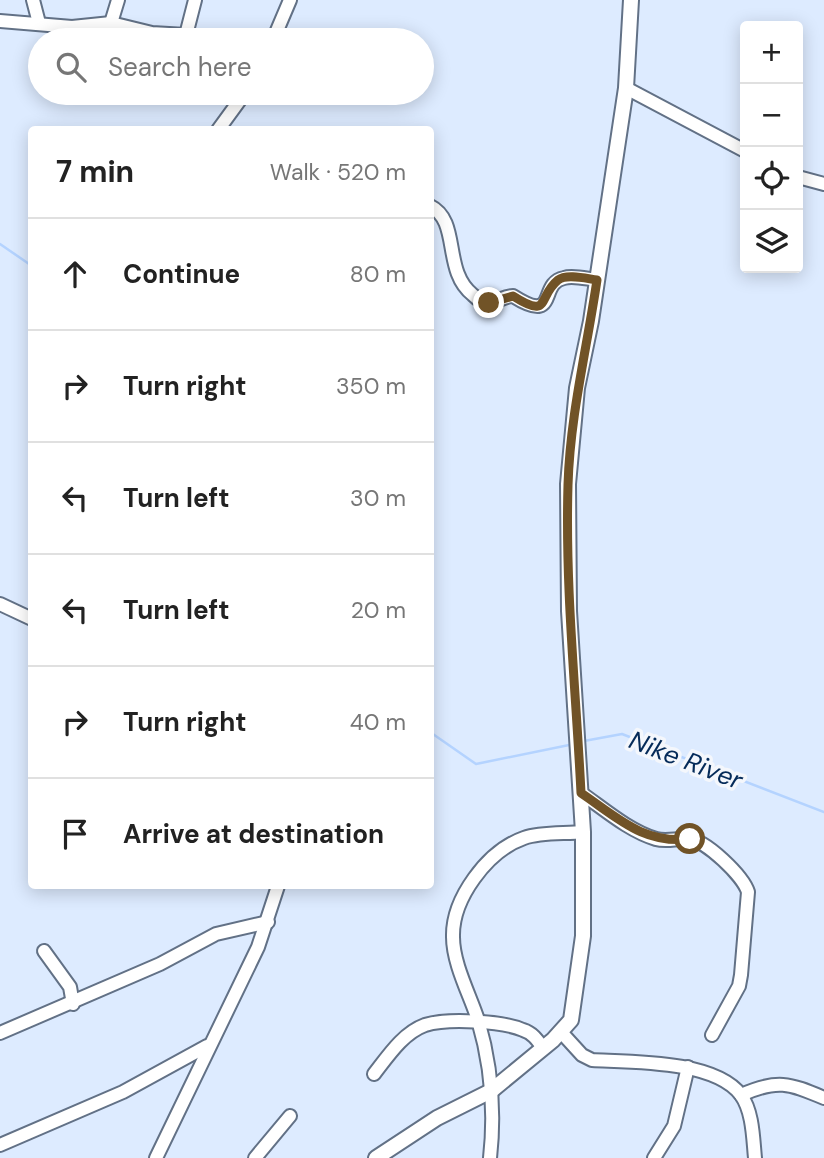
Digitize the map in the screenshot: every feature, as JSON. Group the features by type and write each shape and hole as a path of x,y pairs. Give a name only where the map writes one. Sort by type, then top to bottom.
{"street":[{"path":"33,0 38,23"},
{"path":"111,23 118,0"},
{"path":"190,28 195,0"},
{"path":"278,28 290,0"},
{"path":"376,1158 437,1118 491,1091 543,1048 571,1020 583,936 583,832 569,611 568,484 577,388 597,280 625,88 631,0"},
{"path":"0,21 72,27 111,23 132,28"},
{"path":"625,88 740,148"},
{"path":"221,126 236,105"},
{"path":"803,178 824,184"},
{"path":"434,208 441,212 449,231 454,272 464,289 480,301 489,303 513,296 529,306 537,307 544,304 559,280 565,277 597,280"},
{"path":"0,604 28,617"},
{"path":"581,786 636,830 656,839 697,841 724,860 746,884 748,892 741,975 712,1035"},
{"path":"490,1158 494,1118 491,1091 479,1023 452,940 454,916 466,891 493,857 525,838 583,832"},
{"path":"156,1158 268,922 277,889"},
{"path":"0,1033 72,1004 203,944 216,934 268,922"},
{"path":"44,951 70,987 72,1004"},
{"path":"374,1074 407,1036 426,1025 479,1023 525,1030 543,1048"},
{"path":"561,1032 582,1055 592,1060 688,1068 722,1080 741,1095 749,1111 755,1158"},
{"path":"0,1144 124,1092 207,1046"},
{"path":"654,1158 674,1126 688,1068"},
{"path":"741,1095 765,1084 791,1084 824,1098"},
{"path":"255,1158 290,1115"}],"waterway":[{"name":"Nike River","path":"0,244 28,263"},
{"name":"Nike River","path":"584,741 622,734 824,812"},
{"name":"Nike River","path":"434,735 476,764 574,744"}],"route":[{"path":"489,303 513,296 529,306 537,307 544,304 554,285 565,277 597,280 577,388 568,484 569,611 581,793 636,830 656,839 690,839"}]}
